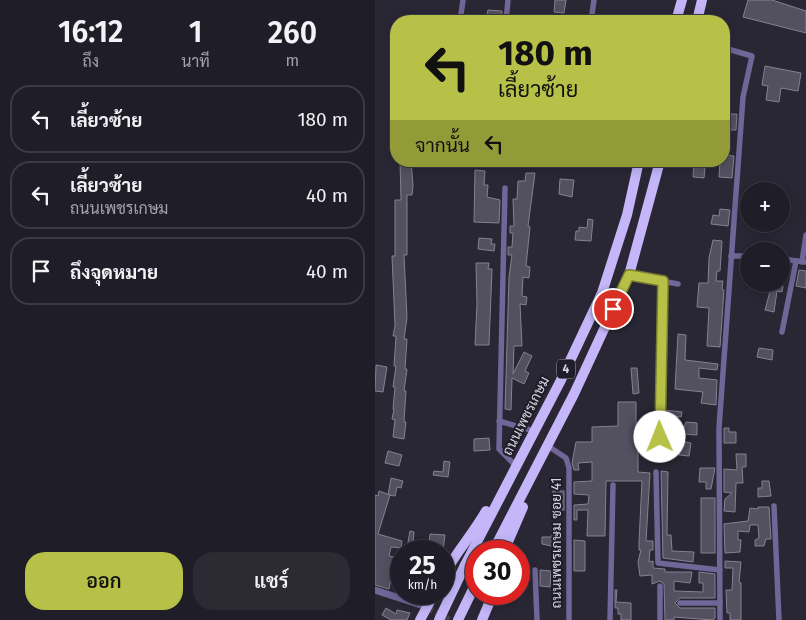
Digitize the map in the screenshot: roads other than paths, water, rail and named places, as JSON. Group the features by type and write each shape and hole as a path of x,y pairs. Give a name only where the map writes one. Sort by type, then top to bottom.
{"highway":[{"path":"678,15 682,0"},
{"path":"698,15 701,0"},
{"name":"ถนนเพชรเกษม","path":"439,620 602,292 627,215 638,167"},
{"name":"4","path":"499,540 548,446 629,275 659,167"},
{"path":"509,540 528,495 528,485"},
{"path":"455,555 475,530 495,495 504,490"},
{"path":"458,620 465,605"},
{"path":"482,620 488,605"},
{"path":"420,620 427,607"}],"street":[{"path":"461,15 463,0"},
{"path":"507,15 508,0"},
{"path":"592,15 594,0"},
{"path":"721,620 719,428 743,97 752,56 730,50"},
{"path":"505,188 499,449 517,466"},
{"path":"782,332 801,262 806,235"},
{"path":"731,256 740,256"},
{"path":"629,275 678,284"},
{"path":"659,445 663,281"},
{"path":"499,421 534,431"},
{"name":"ถนนเพชรเกษม ซอย 41","path":"548,446 566,458 569,468 569,620"},
{"path":"656,472 658,563 720,570"},
{"path":"610,620 613,485"},
{"path":"774,506 779,620"},
{"path":"535,570 537,620"},
{"path":"660,586 660,620"},
{"path":"375,590 427,607"},
{"path":"679,603 720,603"}],"tunnel":[{"path":"427,607 449,620"}]}
